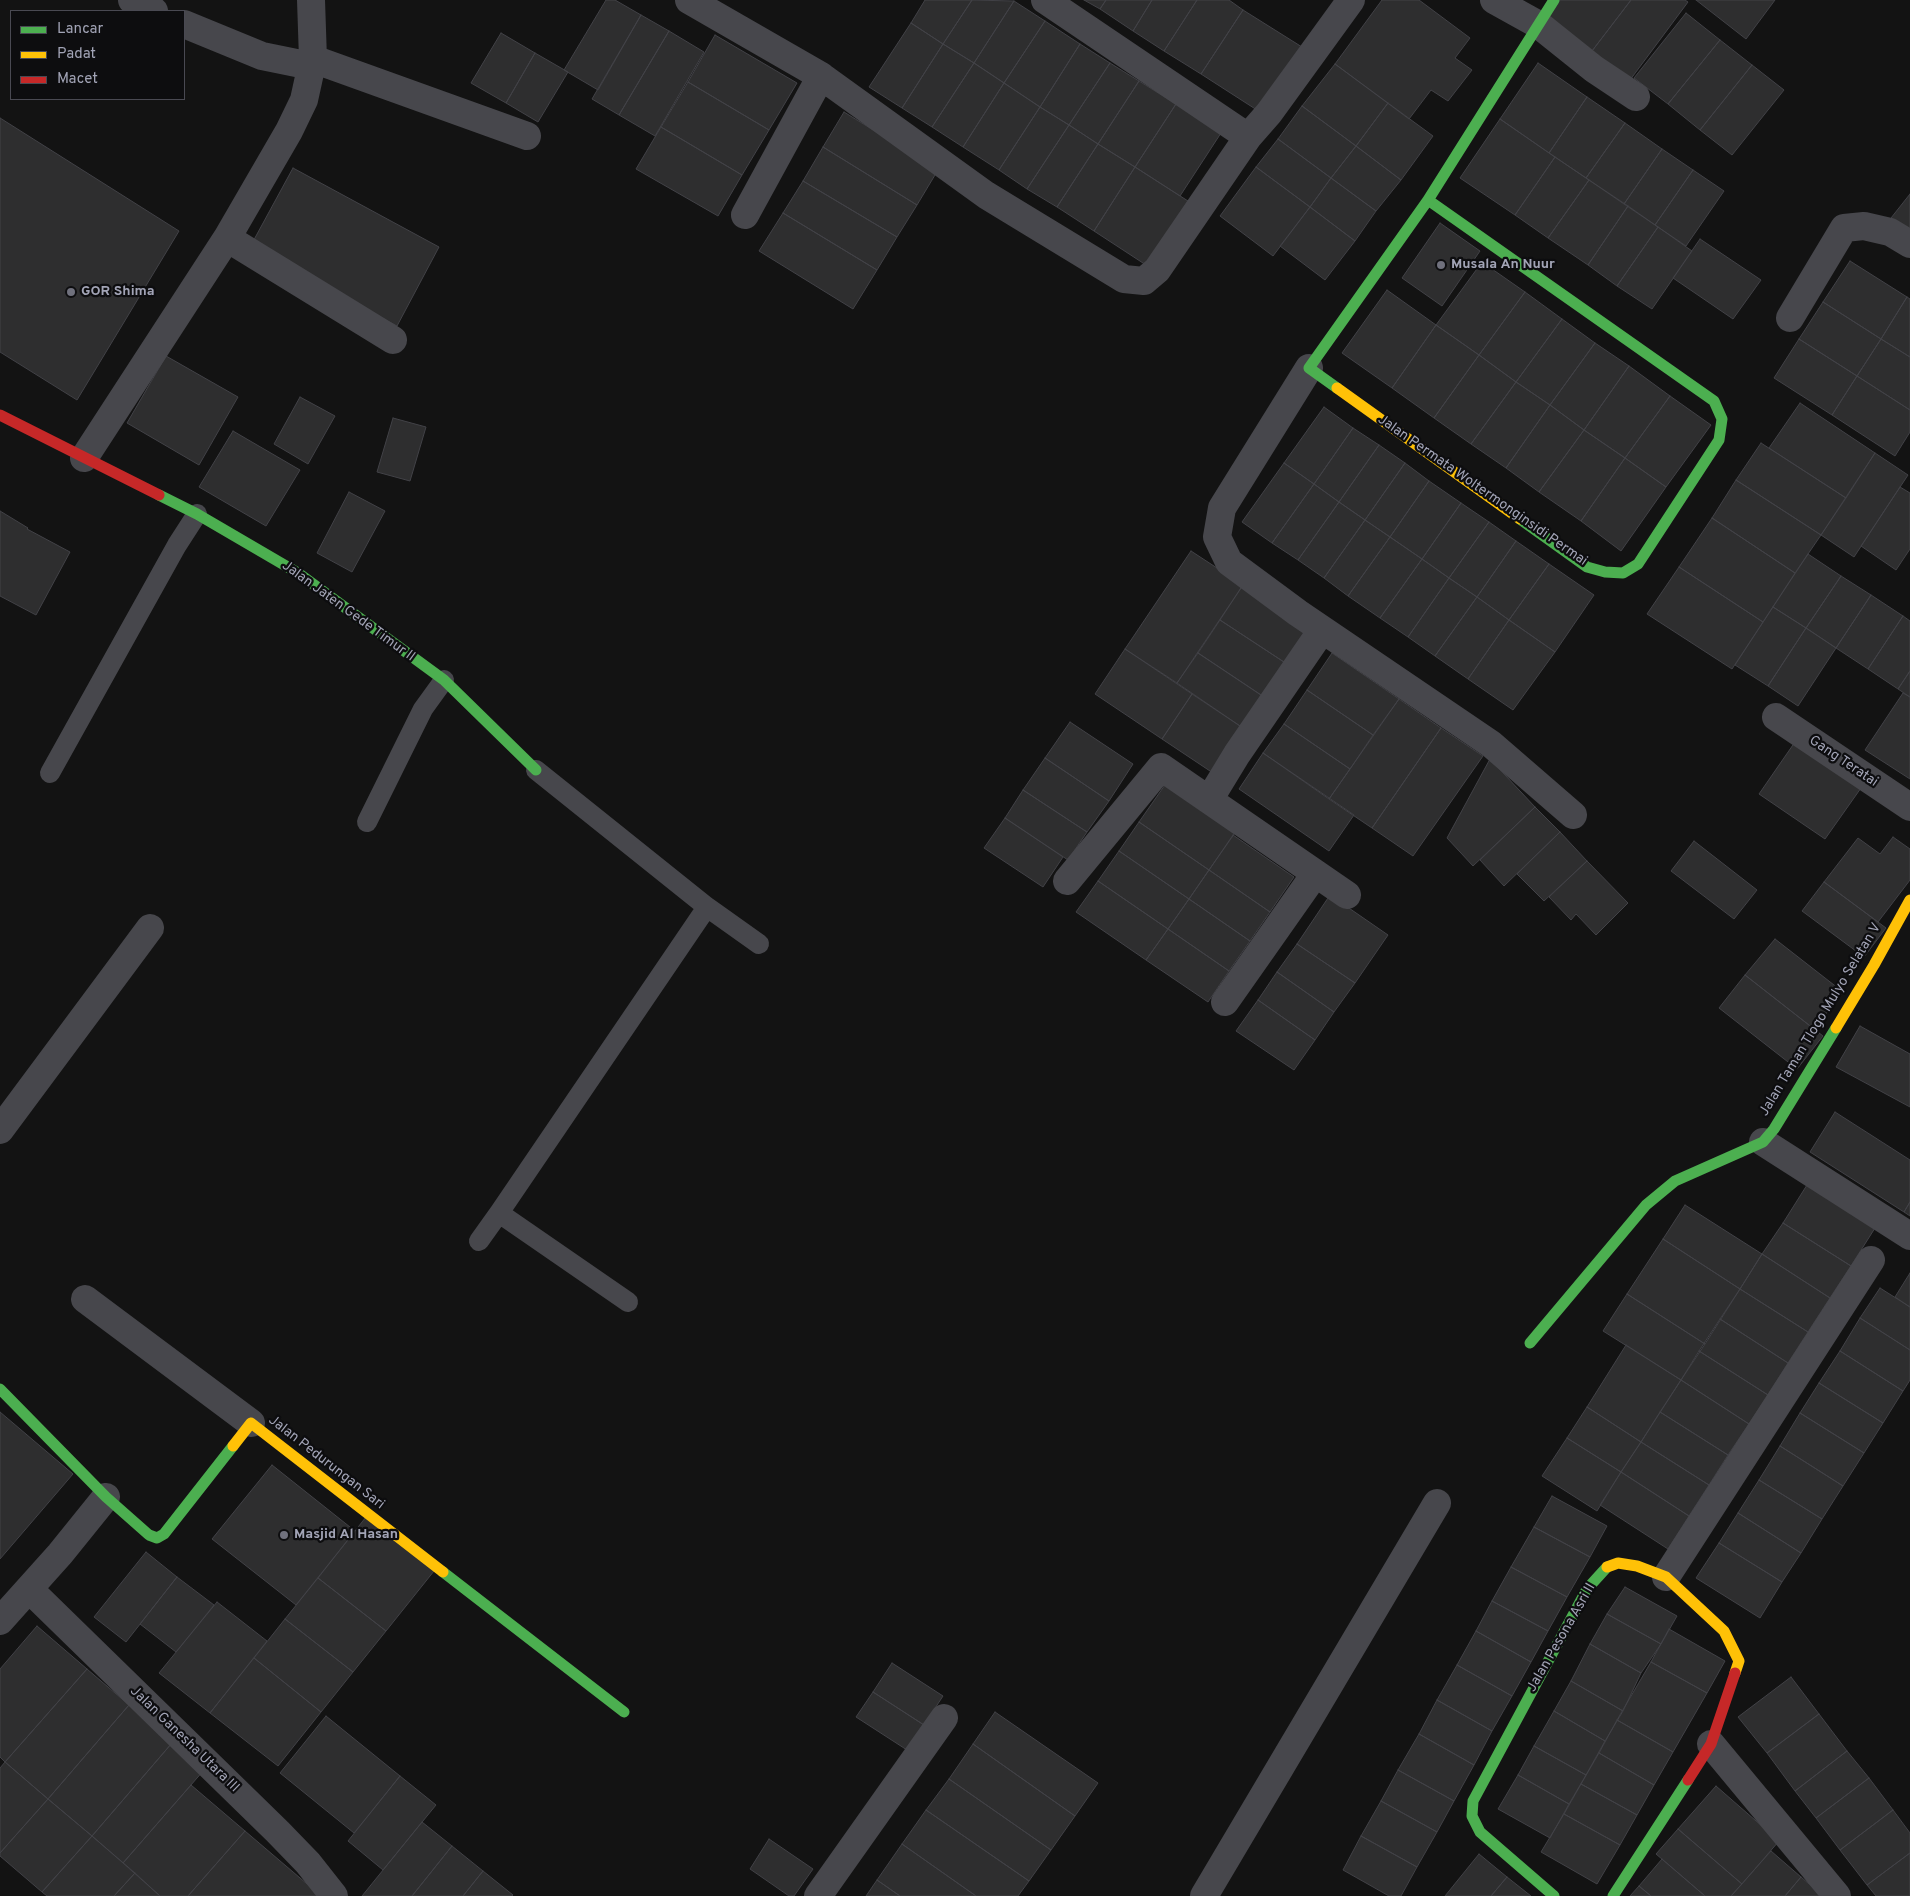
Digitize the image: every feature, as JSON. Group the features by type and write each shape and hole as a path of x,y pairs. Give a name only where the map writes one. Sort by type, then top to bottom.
{"street":[{"path":"132,0 152,10"},
{"path":"84,458 227,238 289,132 304,100 312,63 312,0"},
{"path":"1045,0 1248,138"},
{"path":"694,1 821,76 986,195 1124,279 1144,281 1157,270 1248,138 1269,113 1351,0"},
{"path":"1494,0 1539,25 1594,68 1636,97"},
{"path":"1554,0 1428,200 1309,368 1222,508 1217,538 1229,562 1258,585 1491,744 1573,815"},
{"path":"185,24 262,56 312,63 527,136"},
{"path":"745,215 821,76"},
{"name":"Jalan Permata Woltermonginsidi Permai","path":"1309,368 1586,567 1605,572 1623,572 1638,564 1720,440 1722,419 1714,401 1428,200"},
{"path":"1790,318 1844,228 1864,226 1890,232 1910,244"},
{"path":"227,238 393,340"},
{"name":"Jalan Jaten Gede Timur II","path":"0,415 197,514 298,573 444,680 536,770"},
{"path":"1209,800 1236,754 1322,630"},
{"name":"Gang Teratai","path":"1776,717 1910,807"},
{"path":"1067,881 1161,767 1347,895"},
{"path":"1225,1002 1315,874"},
{"name":"Jalan Taman Tlogo Mulyo Selatan V","path":"1530,1343 1646,1205 1675,1181 1763,1142 1774,1129 1803,1083 1910,900"},
{"path":"0,1130 150,928"},
{"path":"1763,1142 1910,1236"},
{"path":"1666,1577 1870,1260"},
{"path":"85,1300 250,1424"},
{"name":"Jalan Pedurungan Sari","path":"0,1389 106,1497 149,1535 157,1538 164,1534 250,1424 624,1712"},
{"path":"0,1621 106,1497"},
{"path":"1204,1896 1437,1503"},
{"name":"Jalan Pesona Asri II","path":"1554,1896 1480,1832 1472,1816 1472,1801 1587,1589 1607,1567 1618,1563 1637,1566 1666,1577 1724,1631 1739,1661 1711,1744 1613,1896"},
{"name":"Jalan Ganesha Utara III","path":"29,1588 278,1832 308,1863 334,1896"},
{"path":"818,1896 944,1718"},
{"path":"1711,1744 1837,1896"}],"lane":[{"path":"50,773 177,545 197,514"},
{"path":"366,822 423,709 444,680"},
{"path":"536,770 707,907 759,944"},
{"path":"479,1241 707,907"},
{"path":"499,1213 628,1302"}],"building":[{"path":"606,0 615,0 641,15 598,90 564,70"},
{"path":"925,0 972,0 943,44 911,23"},
{"path":"972,0 1014,1 974,63 943,44"},
{"path":"1084,0 1106,0 1100,9"},
{"path":"1106,0 1152,0 1133,31 1100,9"},
{"path":"1152,0 1197,0 1164,51 1133,31"},
{"path":"1197,0 1229,0 1243,10 1201,74 1164,51"},
{"path":"1382,0 1419,0 1470,38 1455,58 1472,70 1448,101 1431,90 1409,119 1335,64"},
{"path":"1560,0 1631,0 1592,51 1547,18"},
{"path":"1631,0 1685,0 1688,2 1630,80 1592,51"},
{"path":"1696,0 1775,0 1746,39"},
{"path":"1014,1 1045,21 1004,83 974,63"},
{"path":"1243,10 1302,47 1260,112 1201,74"},
{"path":"1686,13 1720,40 1668,104 1634,78"},
{"path":"641,15 669,31 619,115 592,99"},
{"path":"1045,21 1080,44 1040,107 1004,83"},
{"path":"911,23 943,44 902,108 869,87"},
{"path":"669,31 704,52 655,136 619,115"},
{"path":"501,33 535,53 506,103 471,83"},
{"path":"715,35 797,83 769,130 688,82"},
{"path":"1720,40 1752,65 1700,130 1668,104"},
{"path":"943,44 974,63 932,127 902,108"},
{"path":"1080,44 1110,63 1069,125 1040,107"},
{"path":"535,53 568,72 538,122 506,103"},
{"path":"974,63 1004,83 963,147 932,127"},
{"path":"1110,63 1139,81 1098,144 1069,125"},
{"path":"1538,63 1587,97 1549,153 1500,119"},
{"path":"1335,64 1388,103 1356,146 1302,106"},
{"path":"1752,65 1784,90 1732,155 1700,130"},
{"path":"1139,81 1176,104 1135,167 1098,144"},
{"path":"688,82 769,130 742,175 661,127"},
{"path":"1004,83 1040,107 999,170 963,147"},
{"path":"1587,97 1625,123 1586,178 1549,153"},
{"path":"1388,103 1433,136 1401,180 1356,146"},
{"path":"1176,104 1221,133 1180,196 1135,167"},
{"path":"1302,106 1356,146 1331,178 1278,139"},
{"path":"1040,107 1069,125 1027,189 999,170"},
{"path":"844,112 938,170 917,205 823,147"},
{"name":"GOR Shima","path":"0,118 179,231 77,400 0,352"},
{"path":"1500,119 1555,157 1515,215 1460,178"},
{"path":"1625,123 1662,149 1624,204 1586,178"},
{"path":"1069,125 1098,144 1057,207 1027,189"},
{"path":"661,127 742,175 718,216 636,169"},
{"path":"1278,139 1331,178 1310,207 1256,167"},
{"path":"1098,144 1135,167 1094,231 1057,207"},
{"path":"1356,146 1401,180 1376,211 1331,178"},
{"path":"823,147 917,205 897,237 803,181"},
{"path":"1662,149 1693,170 1655,225 1624,204"},
{"path":"1555,157 1589,180 1548,238 1515,215"},
{"path":"1135,167 1188,201 1146,265 1094,231"},
{"path":"1256,167 1310,207 1273,256 1220,216"},
{"path":"293,168 439,247 397,326 250,247"},
{"path":"1693,170 1724,191 1686,246 1655,225"},
{"path":"1331,178 1376,211 1355,241 1310,207"},
{"path":"1589,180 1628,206 1588,265 1548,238"},
{"path":"803,181 897,237 877,270 783,213"},
{"path":"1910,194 1910,233 1891,218"},
{"path":"1628,206 1658,227 1617,286 1588,265"},
{"path":"1310,207 1355,241 1325,280 1280,246"},
{"path":"783,213 877,270 853,309 759,251"},
{"name":"Musala An Nuur","path":"1440,223 1480,251 1442,306 1402,278"},
{"path":"1658,227 1692,251 1652,309 1617,286"},
{"path":"1700,239 1761,280 1733,319 1673,278"},
{"path":"1850,261 1907,297 1881,339 1823,302"},
{"path":"1482,262 1525,292 1479,355 1436,325"},
{"path":"1387,290 1436,325 1392,388 1342,353"},
{"path":"1525,292 1562,319 1516,382 1479,355"},
{"path":"1907,297 1910,299 1910,357 1881,339"},
{"path":"1823,302 1881,339 1857,376 1799,339"},
{"path":"1562,319 1595,343 1550,405 1516,382"},
{"path":"1436,325 1479,355 1434,418 1392,388"},
{"path":"1799,339 1857,376 1832,415 1774,378"},
{"path":"1881,339 1910,357 1910,410 1857,376"},
{"path":"1595,343 1629,366 1584,430 1550,405"},
{"path":"1479,355 1516,382 1471,444 1434,418"},
{"path":"166,356 238,397 199,465 127,423"},
{"path":"1629,366 1670,396 1625,458 1584,430"},
{"path":"1857,376 1910,410 1910,432 1895,456 1832,415"},
{"path":"1516,382 1550,405 1506,468 1471,444"},
{"path":"1670,396 1711,425 1666,487 1625,458"},
{"path":"300,397 335,416 308,464 274,444"},
{"path":"1800,403 1875,453 1846,498 1769,448"},
{"path":"1550,405 1584,430 1539,492 1506,468"},
{"path":"1324,407 1353,428 1314,484 1284,463"},
{"path":"393,418 426,427 410,481 377,472"},
{"path":"1353,428 1379,445 1339,502 1314,484"},
{"path":"1584,430 1625,458 1581,521 1539,492"},
{"path":"233,431 300,470 266,526 199,487"},
{"path":"1761,443 1846,498 1821,535 1736,480"},
{"path":"1379,445 1405,463 1365,520 1339,502"},
{"path":"1875,453 1908,475 1854,557 1821,535"},
{"path":"1625,458 1666,487 1621,551 1581,521"},
{"path":"1284,463 1314,484 1272,543 1242,522"},
{"path":"1405,463 1429,481 1390,537 1365,520"},
{"path":"1736,480 1821,535 1795,573 1712,518"},
{"path":"1429,481 1461,503 1422,559 1390,537"},
{"path":"1314,484 1339,502 1298,560 1272,543"},
{"path":"1900,487 1910,493 1910,549 1896,570 1861,546"},
{"path":"349,492 385,511 352,572 317,553"},
{"path":"1339,502 1365,520 1324,578 1298,560"},
{"path":"1461,503 1489,522 1449,578 1422,559"},
{"path":"0,511 27,529 70,552 36,615 0,596"},
{"path":"1712,518 1795,573 1763,622 1679,567"},
{"path":"1365,520 1390,537 1348,596 1324,578"},
{"path":"1489,522 1516,541 1477,597 1449,578"},
{"path":"1390,537 1422,559 1380,618 1348,596"},
{"path":"1516,541 1549,564 1509,620 1477,597"},
{"path":"1191,551 1243,585 1177,683 1125,649"},
{"path":"1808,554 1841,576 1806,628 1773,607"},
{"path":"1422,559 1449,578 1408,637 1380,618"},
{"path":"1549,564 1594,595 1555,652 1509,620"},
{"path":"1679,567 1763,622 1732,669 1647,614"},
{"path":"1841,576 1871,595 1836,648 1806,628"},
{"path":"1449,578 1477,597 1435,656 1408,637"},
{"path":"1243,585 1310,630 1287,664 1220,620"},
{"path":"1871,595 1903,616 1868,669 1836,648"},
{"path":"1477,597 1509,620 1468,679 1435,656"},
{"path":"1773,607 1806,628 1768,686 1735,665"},
{"path":"1903,616 1910,621 1910,671 1898,689 1868,669"},
{"path":"1220,620 1287,664 1264,697 1198,653"},
{"path":"1509,620 1555,652 1513,710 1468,679"},
{"path":"1806,628 1836,648 1798,706 1768,686"},
{"path":"1125,649 1192,694 1162,739 1095,694"},
{"path":"1198,653 1264,697 1243,728 1177,683"},
{"path":"1332,653 1399,699 1373,735 1307,690"},
{"path":"1910,671 1910,697 1898,689"},
{"path":"1307,690 1373,735 1350,769 1284,724"},
{"path":"1903,693 1910,697 1910,779 1865,750"},
{"path":"1192,694 1243,728 1213,773 1162,739"},
{"path":"1399,699 1441,728 1372,828 1329,799"},
{"path":"1070,722 1133,764 1109,801 1045,758"},
{"path":"1284,724 1350,769 1329,799 1263,753"},
{"path":"1441,728 1483,756 1413,856 1372,828"},
{"path":"1795,742 1861,788 1825,839 1759,794"},
{"path":"1263,753 1354,815 1329,851 1239,789"},
{"path":"1045,758 1109,801 1087,832 1023,790"},
{"path":"1490,759 1535,807 1473,866 1447,838"},
{"path":"1167,782 1237,830 1209,870 1139,822"},
{"path":"1023,790 1087,832 1068,860 1005,818"},
{"path":"1535,807 1560,832 1504,886 1480,860"},
{"path":"1005,818 1063,857 1043,887 984,848"},
{"path":"1139,822 1209,870 1189,899 1119,851"},
{"path":"1560,832 1587,861 1544,901 1517,874"},
{"path":"1233,835 1294,877 1270,912 1209,870"},
{"path":"1893,837 1910,849 1910,880 1878,922 1824,882 1858,838 1880,854"},
{"path":"1694,841 1757,890 1734,919 1671,871"},
{"path":"1119,851 1189,899 1168,929 1098,881"},
{"path":"1587,861 1628,903 1596,935 1576,914 1571,920 1549,897"},
{"path":"1209,870 1270,912 1250,941 1189,899"},
{"path":"1098,881 1168,929 1146,960 1076,912"},
{"path":"1824,882 1886,928 1864,957 1802,911"},
{"path":"1330,895 1388,935 1355,983 1297,944"},
{"path":"1189,899 1250,941 1229,971 1168,929"},
{"path":"1168,929 1229,971 1208,1002 1146,960"},
{"path":"1775,939 1843,992 1814,1029 1745,975"},
{"path":"1297,944 1355,983 1334,1012 1277,972"},
{"path":"1277,972 1334,1012 1315,1040 1258,1000"},
{"path":"1745,975 1823,1036 1797,1069 1719,1008"},
{"path":"1258,1000 1315,1040 1294,1070 1236,1031"},
{"path":"1860,1026 1910,1054 1910,1107 1836,1067"},
{"path":"1835,1112 1910,1160 1910,1202 1904,1212 1810,1152"},
{"path":"1807,1185 1875,1228 1851,1266 1783,1223"},
{"path":"1910,1202 1910,1216 1904,1212"},
{"path":"1685,1205 1762,1254 1740,1289 1663,1239"},
{"path":"1783,1223 1851,1266 1830,1298 1762,1254"},
{"path":"1663,1239 1740,1289 1705,1344 1627,1294"},
{"path":"1762,1254 1830,1298 1808,1332 1740,1289"},
{"path":"1910,1273 1910,1307 1895,1297"},
{"path":"1880,1288 1910,1307 1910,1350 1860,1318"},
{"path":"1740,1289 1808,1332 1788,1363 1720,1319"},
{"path":"1627,1294 1705,1344 1681,1380 1603,1331"},
{"path":"1860,1318 1910,1350 1910,1380 1903,1391 1840,1351"},
{"path":"1720,1319 1788,1363 1768,1395 1699,1351"},
{"path":"1626,1345 1681,1380 1641,1442 1587,1407"},
{"path":"1699,1351 1768,1395 1749,1424 1681,1380"},
{"path":"1840,1351 1903,1391 1883,1423 1819,1383"},
{"path":"1681,1380 1749,1424 1728,1455 1660,1412"},
{"path":"1819,1383 1883,1423 1864,1453 1800,1413"},
{"path":"1587,1407 1641,1442 1621,1472 1567,1438"},
{"path":"0,1412 73,1474 0,1559"},
{"path":"1660,1412 1728,1455 1709,1485 1641,1442"},
{"path":"1800,1413 1864,1453 1843,1486 1780,1446"},
{"path":"1567,1438 1621,1472 1597,1511 1542,1476"},
{"path":"1641,1442 1709,1485 1689,1516 1621,1472"},
{"path":"1780,1446 1843,1486 1822,1519 1759,1480"},
{"name":"Masjid Al Hasan","path":"272,1465 355,1531 296,1605 212,1539"},
{"path":"1621,1472 1689,1516 1668,1549 1600,1505"},
{"path":"1759,1480 1822,1519 1801,1553 1738,1513"},
{"path":"1552,1496 1607,1526 1590,1557 1534,1527"},
{"path":"1738,1513 1801,1553 1782,1582 1719,1543"},
{"path":"366,1517 434,1571 386,1631 318,1578"},
{"path":"1534,1527 1590,1557 1567,1597 1511,1567"},
{"path":"1719,1543 1782,1582 1760,1618 1696,1578"},
{"path":"146,1552 177,1577 126,1642 94,1617"},
{"path":"1511,1567 1567,1597 1548,1631 1492,1601"},
{"path":"177,1577 214,1605 176,1652 140,1624"},
{"path":"318,1578 386,1631 353,1672 285,1619"},
{"path":"1625,1587 1677,1616 1661,1644 1607,1614"},
{"path":"1492,1601 1548,1631 1531,1662 1476,1631"},
{"path":"217,1602 267,1641 210,1713 159,1673"},
{"path":"1607,1614 1661,1644 1641,1673 1590,1644"},
{"path":"285,1619 353,1672 321,1712 254,1658"},
{"path":"37,1626 87,1669 5,1762 0,1757 0,1669"},
{"path":"1669,1629 1725,1661 1707,1693 1651,1662"},
{"path":"1476,1631 1531,1662 1512,1696 1457,1665"},
{"path":"1590,1644 1641,1673 1623,1711 1571,1681"},
{"path":"254,1658 321,1712 278,1766 210,1713"},
{"path":"1651,1662 1707,1693 1673,1752 1617,1720"},
{"path":"892,1663 943,1696 924,1725 873,1692"},
{"path":"1457,1665 1512,1696 1492,1731 1437,1700"},
{"path":"87,1669 129,1705 48,1799 5,1762"},
{"path":"1791,1677 1819,1714 1767,1753 1738,1717"},
{"path":"1571,1681 1623,1711 1605,1741 1554,1711"},
{"path":"873,1692 924,1725 907,1750 856,1717"},
{"path":"1437,1700 1492,1731 1474,1765 1419,1734"},
{"path":"129,1705 172,1743 92,1836 48,1799"},
{"path":"1554,1711 1605,1741 1586,1775 1534,1746"},
{"path":"995,1712 1098,1783 1075,1816 973,1744"},
{"path":"1819,1714 1847,1751 1795,1791 1767,1753"},
{"path":"326,1716 400,1776 354,1833 280,1773"},
{"path":"1617,1720 1673,1752 1654,1785 1599,1753"},
{"path":"1419,1734 1474,1765 1454,1801 1398,1770"},
{"path":"172,1743 204,1770 123,1863 92,1836"},
{"path":"973,1744 1075,1816 1051,1850 949,1779"},
{"path":"1534,1746 1586,1775 1569,1804 1518,1775"},
{"path":"1847,1751 1869,1778 1816,1818 1795,1791"},
{"path":"1599,1753 1654,1785 1637,1815 1581,1784"},
{"path":"5,1762 48,1799 0,1853 0,1768"},
{"path":"1398,1770 1454,1801 1437,1832 1381,1801"},
{"path":"1518,1775 1569,1804 1550,1838 1498,1809"},
{"path":"400,1776 436,1805 383,1870 348,1841"},
{"path":"1869,1778 1893,1810 1840,1850 1816,1818"},
{"path":"949,1779 1051,1850 1029,1881 926,1810"},
{"path":"1581,1784 1637,1815 1620,1845 1564,1814"},
{"path":"191,1785 245,1831 188,1896 160,1896 123,1863"},
{"path":"1716,1786 1779,1841 1742,1884 1678,1829"},
{"path":"48,1799 92,1836 42,1892 0,1856 0,1853"},
{"path":"1381,1801 1437,1832 1417,1867 1361,1836"},
{"path":"926,1810 1029,1881 1018,1896 976,1896 902,1844"},
{"path":"1893,1810 1910,1833 1910,1853 1867,1885 1840,1850"},
{"path":"1564,1814 1620,1845 1597,1884 1541,1852"},
{"path":"422,1822 452,1846 412,1896 362,1896"},
{"path":"1678,1829 1742,1884 1731,1896 1705,1896 1656,1854"},
{"path":"245,1831 320,1895 188,1896"},
{"path":"92,1836 135,1873 114,1896 47,1896 42,1892"},
{"path":"1361,1836 1417,1867 1401,1896 1389,1896 1343,1870"},
{"path":"769,1839 813,1869 794,1896 789,1896 750,1869"},
{"path":"902,1844 976,1896 900,1896 877,1880"},
{"path":"452,1846 483,1871 463,1896 412,1896"},
{"path":"1771,1851 1801,1877 1785,1896 1731,1896"},
{"path":"1910,1853 1910,1896 1876,1896 1867,1885"},
{"path":"1479,1854 1507,1877 1491,1896 1445,1896"},
{"path":"1662,1859 1705,1896 1651,1896 1639,1886"},
{"path":"483,1871 513,1895 463,1896"},
{"path":"135,1873 160,1896 114,1896"},
{"path":"1507,1877 1531,1896 1491,1896"},
{"path":"1801,1877 1823,1896 1785,1896"},
{"path":"877,1880 900,1896 866,1896"},
{"path":"1639,1886 1651,1896 1630,1896"}],"traffic: fast":[{"path":"1337,388 1309,368 1428,200 1554,0"},
{"path":"1428,200 1714,401 1722,419 1719,440 1638,564 1623,573 1605,572 1587,567 1520,519"},
{"path":"159,495 197,514 298,573 444,680 536,770"},
{"path":"1530,1343 1646,1205 1675,1181 1763,1142 1774,1129 1836,1028"},
{"path":"0,1389 106,1497 149,1535 157,1538 164,1534 233,1446"},
{"path":"1554,1896 1480,1832 1472,1816 1473,1801 1587,1589 1607,1567"},
{"path":"443,1572 624,1712"},
{"path":"1613,1896 1688,1780"}],"traffic: slow":[{"path":"1337,388 1520,519"},
{"path":"1836,1028 1910,900"},
{"path":"233,1446 251,1423 443,1572"},
{"path":"1607,1567 1618,1563 1637,1566 1666,1577 1724,1631 1739,1661 1735,1673"}],"traffic: jam":[{"path":"0,415 159,495"},
{"path":"1688,1780 1711,1744 1735,1673"}],"place":[{"name":"Musala An Nuur","path":"1441,265"},
{"name":"GOR Shima","path":"71,292"},
{"name":"Masjid Al Hasan","path":"284,1535"}]}
